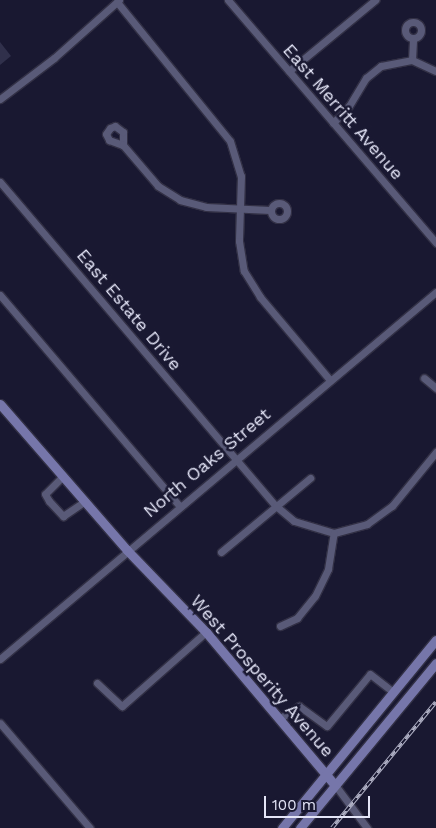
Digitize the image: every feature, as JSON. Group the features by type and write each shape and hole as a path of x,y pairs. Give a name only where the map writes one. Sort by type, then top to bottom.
{"main road":[{"name":"West Prosperity Avenue","path":"0,404 127,550 206,632 335,785"},
{"path":"282,828 436,640"},
{"path":"300,828 436,662"}],"street":[{"name":"East Merritt Avenue","path":"228,0 436,243"},
{"path":"289,72 375,0"},
{"path":"0,99 54,58 118,1 230,141 241,176 241,257 251,285 330,380"},
{"path":"412,60 413,38"},
{"path":"333,123 372,71 389,62 412,60 436,71"},
{"path":"123,145 158,186 180,200 206,207 270,210"},
{"name":"East Estate Drive","path":"0,182 276,506 294,521 334,533"},
{"name":"North Oaks Street","path":"0,659 179,505 436,292"},
{"path":"0,295 179,505"},
{"path":"424,378 436,388"},
{"path":"280,626 298,618 315,596 328,569 334,533 358,529 384,513 436,452"},
{"path":"63,476 45,494 49,502 63,516 85,501"},
{"path":"221,552 310,478"},
{"path":"97,683 122,706 206,632"},
{"path":"279,719 299,706 327,726 370,674 393,692"},
{"path":"0,723 90,828"},
{"name":"West Prosperity Avenue","path":"335,785 366,828"}],"building":[{"path":"0,42 11,56 0,65"}],"railway":[{"path":"332,828 436,702"}]}
